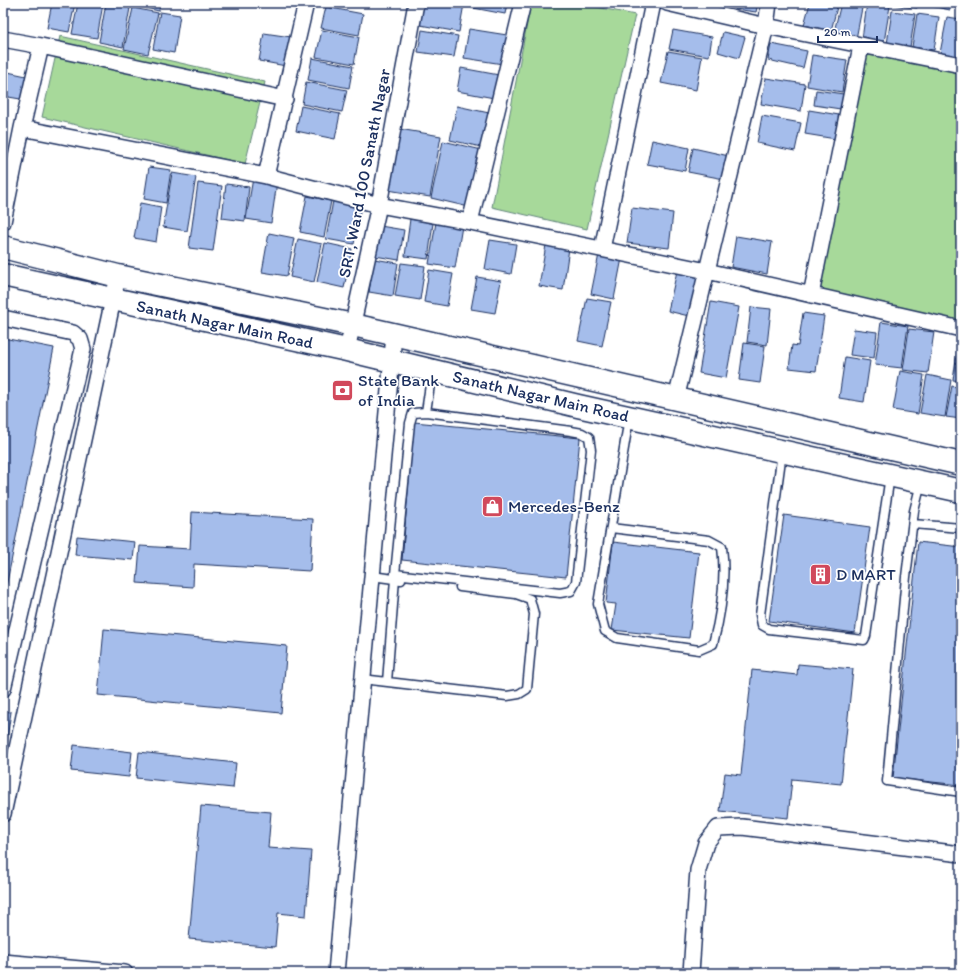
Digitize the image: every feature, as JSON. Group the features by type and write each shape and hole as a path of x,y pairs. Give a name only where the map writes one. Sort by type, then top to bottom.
{"street":[{"path":"266,176 306,3"},
{"name":"SRT, Ward 100 Sanath Nagar","path":"346,350 353,326 379,205 416,3"},
{"path":"470,222 523,3"},
{"path":"602,249 653,3"},
{"path":"667,3 766,26 961,65"},
{"path":"676,399 766,26 769,3"},
{"path":"3,39 284,99"},
{"path":"3,222 22,128 41,46"},
{"path":"811,295 861,46"},
{"path":"22,128 266,176 379,205 470,222 707,271 961,329"},
{"name":"Sanath Nagar Main Road","path":"3,247 118,276 394,335 961,464"},
{"name":"Sanath Nagar Main Road","path":"3,275 391,360 629,418 961,491"},
{"path":"3,814 118,276"},
{"path":"3,318 73,333 80,339 83,349 3,688"},
{"path":"336,973 394,335"},
{"path":"691,973 698,870 706,843 718,828 742,827 961,854"},
{"path":"3,962 125,973"}],"lane":[{"path":"426,412 432,370"},
{"path":"387,682 395,577 410,423 413,413 426,412 571,431 582,433 589,437 591,450 576,582 571,591 560,593 395,577"},
{"path":"611,528 709,540 722,547 724,561 719,609 713,644 699,650 617,638 606,631 598,604 629,418"},
{"path":"782,452 760,615 762,624 769,630 864,640 866,636 890,476"},
{"path":"921,482 913,524 887,781 961,792"},
{"path":"913,524 961,528"},
{"path":"362,679 507,696 518,694 527,689 534,614 530,599 516,594 372,574"}],"green space":[{"path":"531,3 577,3 635,15 587,229 492,207"},
{"path":"60,36 265,82 245,164 42,117"},
{"path":"864,52 961,71 961,323 818,291"}],"building":[{"path":"52,3 75,3 69,32 47,28"},
{"path":"78,3 103,4 97,38 72,34"},
{"path":"106,3 130,8 123,47 99,42"},
{"path":"117,3 133,3 132,6"},
{"path":"137,3 160,3 159,11 136,6"},
{"path":"354,3 369,3 368,7"},
{"path":"424,3 464,4 459,32 420,25"},
{"path":"469,3 507,3 505,14 468,7"},
{"path":"712,3 732,3 732,7"},
{"path":"735,3 758,3 756,12 735,9"},
{"path":"810,3 838,3 831,31 804,25"},
{"path":"841,3 863,3 856,39 834,32"},
{"path":"867,3 890,6 884,42 862,39"},
{"path":"891,3 917,3 917,8 891,5"},
{"path":"926,3 951,3 950,10 926,5"},
{"path":"326,7 363,14 359,35 321,28"},
{"path":"133,8 158,13 148,54 124,49"},
{"path":"892,11 915,14 910,47 887,44"},
{"path":"160,12 180,15 174,53 153,49"},
{"path":"917,14 939,17 934,50 912,47"},
{"path":"947,17 961,19 961,57 940,53"},
{"path":"469,29 507,35 503,64 464,58"},
{"path":"322,30 359,37 354,64 316,57"},
{"path":"422,30 458,36 454,57 418,52"},
{"path":"673,30 712,37 709,56 669,49"},
{"path":"723,32 745,37 739,58 718,52"},
{"path":"264,33 291,37 286,66 259,61"},
{"path":"771,44 807,51 803,68 768,60"},
{"path":"668,51 702,57 696,90 661,83"},
{"path":"812,55 847,60 842,92 807,86"},
{"path":"312,58 353,66 349,88 308,80"},
{"path":"461,68 499,75 494,98 457,91"},
{"path":"3,71 31,77 26,100 3,96"},
{"path":"766,78 805,84 801,111 761,104"},
{"path":"306,82 347,90 342,112 302,104"},
{"path":"816,90 850,95 847,110 814,105"},
{"path":"301,106 340,114 335,139 296,131"},
{"path":"457,106 489,113 481,147 450,140"},
{"path":"809,110 845,116 842,140 805,134"},
{"path":"762,116 801,123 795,151 757,143"},
{"path":"399,129 441,136 430,197 388,190"},
{"path":"652,140 689,148 685,171 647,164"},
{"path":"443,141 482,150 469,207 431,198"},
{"path":"693,148 729,156 724,179 688,172"},
{"path":"149,167 171,170 166,203 144,199"},
{"path":"172,173 196,177 187,231 163,227"},
{"path":"253,178 277,182 271,223 246,219"},
{"path":"198,183 222,186 213,251 189,248"},
{"path":"226,184 249,187 245,221 222,218"},
{"path":"307,196 331,201 324,237 300,232"},
{"path":"333,201 361,206 354,244 326,239"},
{"path":"140,203 161,207 156,242 134,238"},
{"path":"632,208 673,213 669,248 627,243"},
{"path":"410,219 433,223 428,259 405,256"},
{"path":"436,222 462,226 455,268 429,264"},
{"path":"380,226 404,230 399,260 375,256"},
{"path":"269,233 294,238 287,276 262,272"},
{"path":"736,236 772,242 767,274 731,267"},
{"path":"298,239 322,244 314,282 290,277"},
{"path":"490,240 516,244 511,274 485,269"},
{"path":"325,243 352,249 344,288 317,282"},
{"path":"546,245 569,248 563,290 539,286"},
{"path":"599,254 622,258 614,299 591,294"},
{"path":"374,259 398,263 393,296 369,292"},
{"path":"401,263 425,266 420,300 395,296"},
{"path":"429,270 453,274 447,306 424,302"},
{"path":"677,271 702,276 693,317 668,311"},
{"path":"477,277 501,281 495,313 471,309"},
{"path":"587,298 611,302 602,346 578,341"},
{"path":"711,302 739,307 726,378 699,373"},
{"path":"751,307 771,309 767,345 747,342"},
{"path":"803,313 824,316 816,371 789,368 792,345 798,346"},
{"path":"881,322 908,326 902,368 875,365"},
{"path":"854,329 877,332 874,358 850,355"},
{"path":"909,329 934,332 928,373 903,370"},
{"path":"3,338 54,348 3,602"},
{"path":"959,338 961,338 961,381 953,380"},
{"path":"744,343 765,346 760,383 739,380"},
{"path":"845,357 870,361 864,402 839,398"},
{"path":"900,371 924,375 918,414 893,410"},
{"path":"927,375 951,380 945,417 920,413"},
{"path":"952,386 961,388 961,419 946,417"},
{"path":"414,422 580,438 566,577 402,560"},
{"path":"192,512 313,519 310,571 194,564 193,587 137,583 140,546 190,549"},
{"name":"D MART","path":"784,515 870,527 855,633 769,621"},
{"path":"77,536 135,542 133,560 75,555"},
{"path":"613,542 699,552 689,638 612,630 616,604 606,603"},
{"path":"918,542 961,547 961,785 893,778"},
{"path":"104,629 287,646 281,713 98,695"},
{"path":"798,664 853,669 841,784 792,779 788,818 720,811 725,773 741,775 752,670 797,675"},
{"path":"3,711 11,712 6,745 3,745"},
{"path":"74,745 132,752 129,777 71,771"},
{"path":"139,752 236,763 233,788 136,778"},
{"path":"201,806 271,812 268,848 311,851 306,916 278,913 275,947 189,939"}],"place":[{"name":"State Bank of India","path":"343,390"},
{"name":"Mercedes-Benz","path":"492,506"},
{"name":"D MART","path":"820,574"}]}
